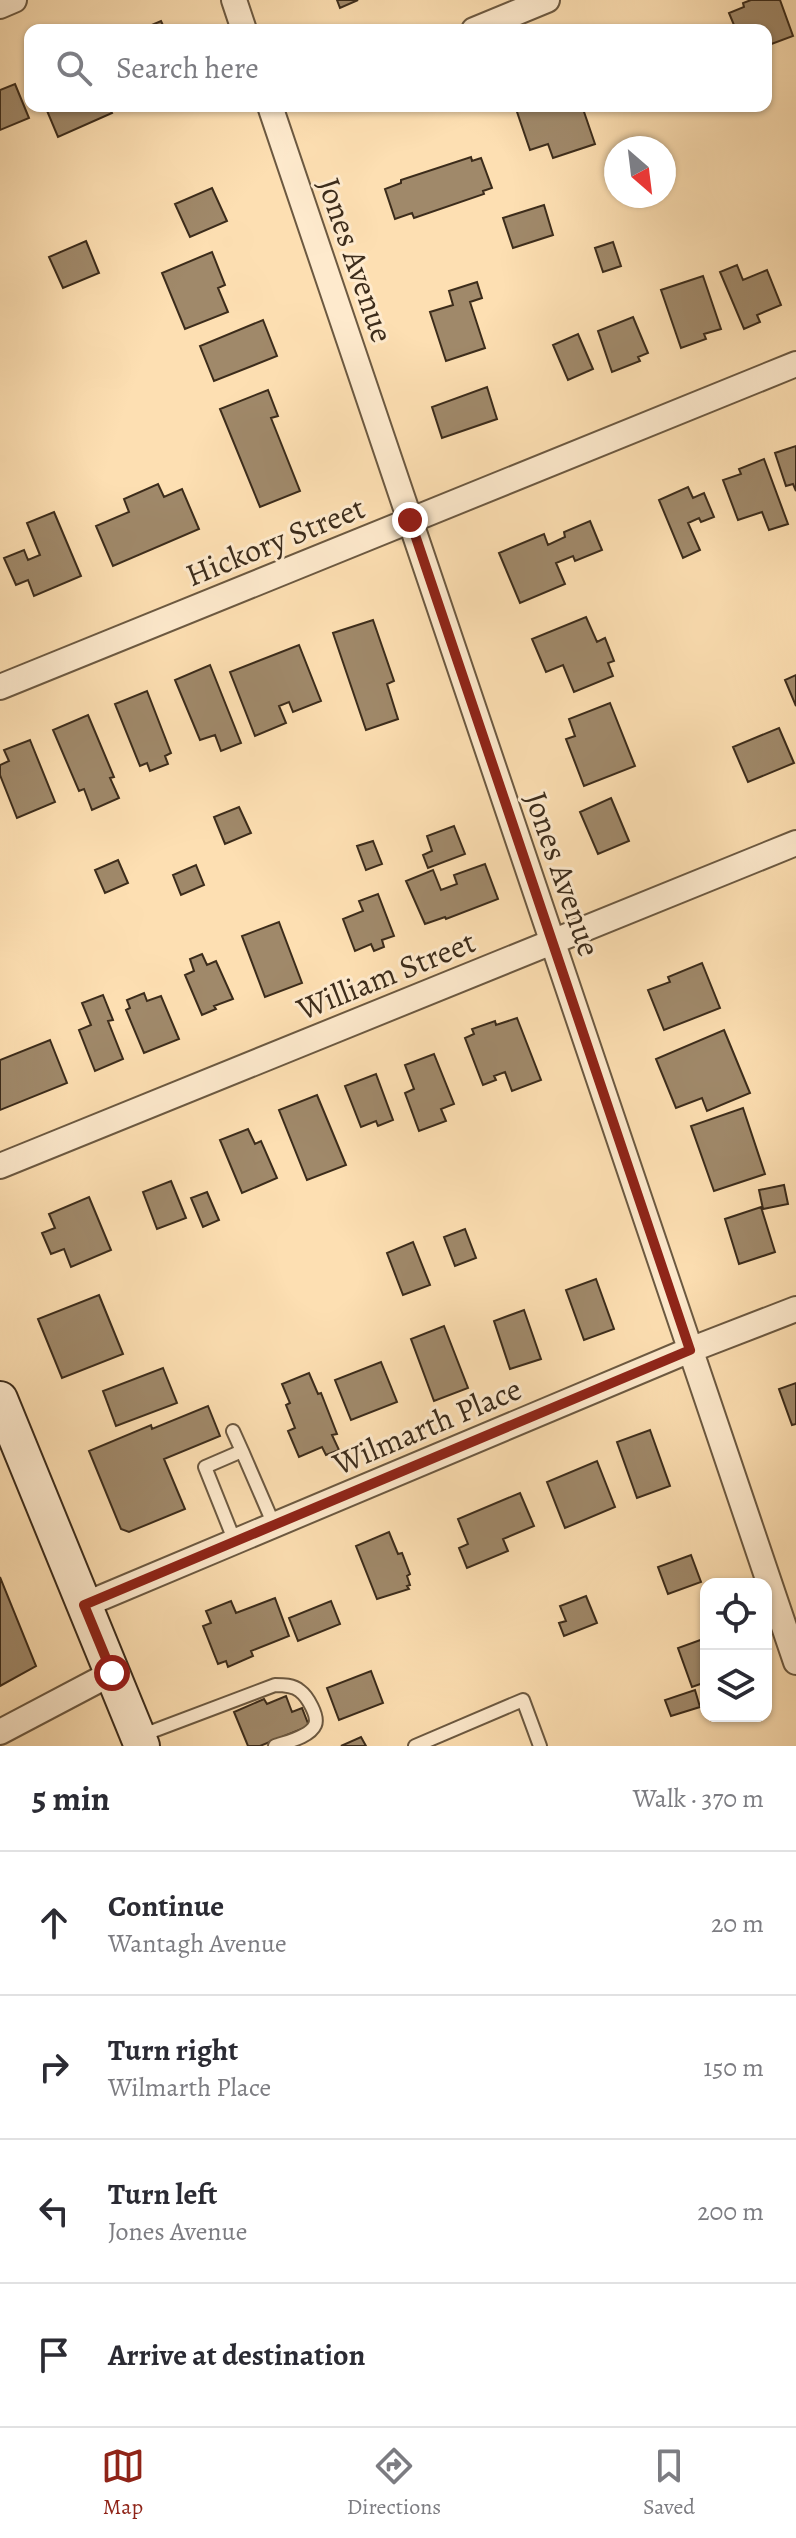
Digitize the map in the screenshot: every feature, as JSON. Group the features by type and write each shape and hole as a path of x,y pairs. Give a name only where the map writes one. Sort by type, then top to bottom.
{"main road":[{"path":"0,1399 140,1742"}],"street":[{"path":"0,6 14,0"},
{"path":"234,0 242,24"},
{"path":"489,24 547,0"},
{"name":"Jones Avenue","path":"277,112 410,520 796,1662"},
{"name":"Hickory Street","path":"0,687 796,364"},
{"name":"William Street","path":"0,1166 796,843"},
{"name":"Wilmarth Place","path":"84,1605 690,1350 796,1309"},
{"path":"0,1732 112,1673"}],"lane":[{"path":"233,1431 274,1525"},
{"path":"235,1542 205,1467 242,1451"},
{"path":"140,1742 275,1685 289,1685 300,1690 310,1704 316,1720 315,1727 308,1733 275,1746"},
{"path":"415,1746 523,1700 540,1746"}],"building":[{"path":"337,0 358,0 340,8"},
{"path":"780,0 793,36 772,44 772,24 734,24 729,13 744,7 743,3"},
{"path":"15,84 29,118 0,130 0,90"},
{"path":"48,112 112,113 58,137"},
{"path":"517,112 584,112 595,144 553,158 548,144 530,150"},
{"path":"471,157 472,161 481,158 492,188 483,191 484,194 414,218 412,213 395,219 385,189 401,183 401,180"},
{"path":"212,188 227,221 190,237 175,204"},
{"path":"544,205 553,235 513,248 503,218"},
{"path":"86,241 99,273 63,288 49,257"},
{"path":"613,242 621,266 603,272 595,248"},
{"path":"212,252 225,285 218,288 228,312 185,329 162,273"},
{"path":"737,265 743,280 767,270 781,305 757,315 760,322 744,329 720,272"},
{"path":"703,276 721,329 704,334 706,339 681,348 661,290"},
{"path":"477,282 482,298 470,302 485,348 446,361 430,312 453,305 449,291"},
{"path":"633,317 648,353 638,357 640,361 612,372 598,331"},
{"path":"263,320 277,356 214,381 200,346"},
{"path":"578,334 593,369 568,380 553,345"},
{"path":"487,387 497,419 442,438 432,407"},
{"path":"268,390 278,416 271,418 300,491 260,507 220,409"},
{"path":"796,446 796,491 793,484 786,486 775,453"},
{"path":"764,459 788,524 769,530 762,512 738,520 723,480 741,474 739,469"},
{"path":"158,484 164,497 182,489 199,529 113,566 96,526 129,512 124,499"},
{"path":"688,487 693,498 704,493 714,517 688,523 700,550 683,558 659,500"},
{"path":"54,512 81,576 34,596 28,580 16,585 4,558 24,550 28,560 40,555 27,523"},
{"path":"590,521 602,550 575,561 573,556 556,563 565,584 520,603 499,553 544,534 548,545 565,537 564,532"},
{"path":"586,617 597,642 605,638 614,661 608,663 613,676 574,692 563,665 546,672 532,639"},
{"path":"373,620 394,681 387,684 398,719 366,730 333,633"},
{"path":"299,645 321,701 293,712 289,702 279,706 286,723 255,736 230,672"},
{"path":"210,665 241,743 221,751 215,735 200,740 175,680"},
{"path":"796,675 796,706 785,680"},
{"path":"147,691 171,753 165,756 168,764 150,771 147,763 140,766 115,704"},
{"path":"610,703 635,766 584,786 566,739 575,736 569,719"},
{"path":"88,715 114,777 110,778 119,798 92,810 84,789 79,791 53,730"},
{"path":"779,728 794,763 748,782 733,747"},
{"path":"30,740 55,802 17,818 0,775 0,765 9,761 4,750"},
{"path":"611,798 629,841 598,854 580,812"},
{"path":"239,807 251,833 225,844 214,817"},
{"path":"454,826 465,854 428,868 423,855 432,851 427,836"},
{"path":"373,841 382,864 366,870 357,846"},
{"path":"118,860 128,883 105,893 95,870"},
{"path":"485,864 498,899 425,924 406,881 433,870 441,890 457,884 454,875"},
{"path":"196,865 204,885 181,895 173,875"},
{"path":"378,894 394,936 382,940 384,947 374,951 371,944 355,951 343,919 363,911 359,901"},
{"path":"279,922 302,983 265,997 242,936"},
{"path":"202,954 207,965 216,961 233,999 214,1006 216,1009 202,1015 185,975 194,971 190,959"},
{"path":"702,963 720,1008 664,1030 648,990 670,982 668,977"},
{"path":"144,993 147,1001 161,996 179,1039 144,1053 126,1010 130,1008 127,1000"},
{"path":"103,995 113,1020 108,1021 123,1059 95,1071 79,1030 91,1025 82,1003"},
{"path":"517,1018 541,1080 512,1091 505,1072 483,1085 465,1038 474,1034 472,1029"},
{"path":"724,1030 750,1093 707,1111 702,1098 676,1108 656,1059"},
{"path":"50,1040 67,1083 0,1110 0,1060"},
{"path":"434,1054 454,1104 441,1109 446,1121 419,1131 405,1093 414,1089 405,1065"},
{"path":"376,1074 393,1120 378,1126 376,1121 361,1127 345,1086"},
{"path":"317,1095 346,1165 307,1180 279,1110"},
{"path":"743,1108 765,1174 714,1191 691,1126"},
{"path":"248,1129 255,1144 261,1141 277,1178 242,1193 220,1140"},
{"path":"171,1181 186,1218 157,1229 143,1192"},
{"path":"784,1185 788,1204 763,1209 759,1190"},
{"path":"207,1192 219,1220 203,1227 191,1198"},
{"path":"89,1197 111,1250 71,1267 64,1249 51,1254 42,1233 55,1228 49,1214"},
{"path":"761,1207 775,1252 739,1264 725,1219"},
{"path":"465,1229 476,1258 455,1266 444,1237"},
{"path":"413,1242 430,1285 403,1295 387,1253"},
{"path":"596,1279 614,1329 584,1340 566,1290"},
{"path":"99,1295 123,1354 62,1378 38,1319"},
{"path":"524,1310 541,1359 510,1369 494,1321"},
{"path":"444,1326 468,1388 434,1401 411,1339"},
{"path":"381,1362 397,1402 351,1420 335,1380"},
{"path":"163,1368 177,1403 116,1426 103,1391"},
{"path":"309,1373 318,1394 321,1393 337,1434 332,1435 339,1450 326,1455 322,1447 299,1457 288,1431 295,1428 282,1384"},
{"path":"796,1383 796,1424 792,1425 779,1389"},
{"path":"208,1406 220,1436 164,1459 185,1509 129,1532 121,1529 89,1451"},
{"path":"650,1430 670,1486 637,1498 617,1442"},
{"path":"597,1461 615,1507 565,1528 547,1482"},
{"path":"520,1493 534,1526 503,1539 508,1551 467,1568 459,1548 468,1544 458,1519"},
{"path":"389,1532 398,1554 402,1553 410,1574 407,1576 410,1585 407,1586 409,1589 377,1599 356,1546"},
{"path":"691,1555 700,1582 668,1594 658,1567"},
{"path":"0,1577 36,1666 0,1686"},
{"path":"586,1596 597,1623 564,1636 559,1623 566,1621 560,1606"},
{"path":"275,1598 289,1636 251,1651 253,1656 228,1667 226,1661 218,1664 203,1626 211,1623 206,1611 231,1601 236,1613"},
{"path":"331,1601 340,1624 298,1641 289,1618"},
{"path":"700,1640 700,1684 692,1687 678,1648"},
{"path":"371,1671 383,1703 339,1720 327,1688"},
{"path":"695,1690 700,1707 671,1716 665,1700"},
{"path":"286,1696 292,1712 302,1708 309,1726 260,1746 248,1746 234,1712 264,1699 267,1704"},
{"path":"361,1737 366,1746 341,1746"}],"route":[{"path":"112,1673 84,1605 690,1350 410,520"}]}
